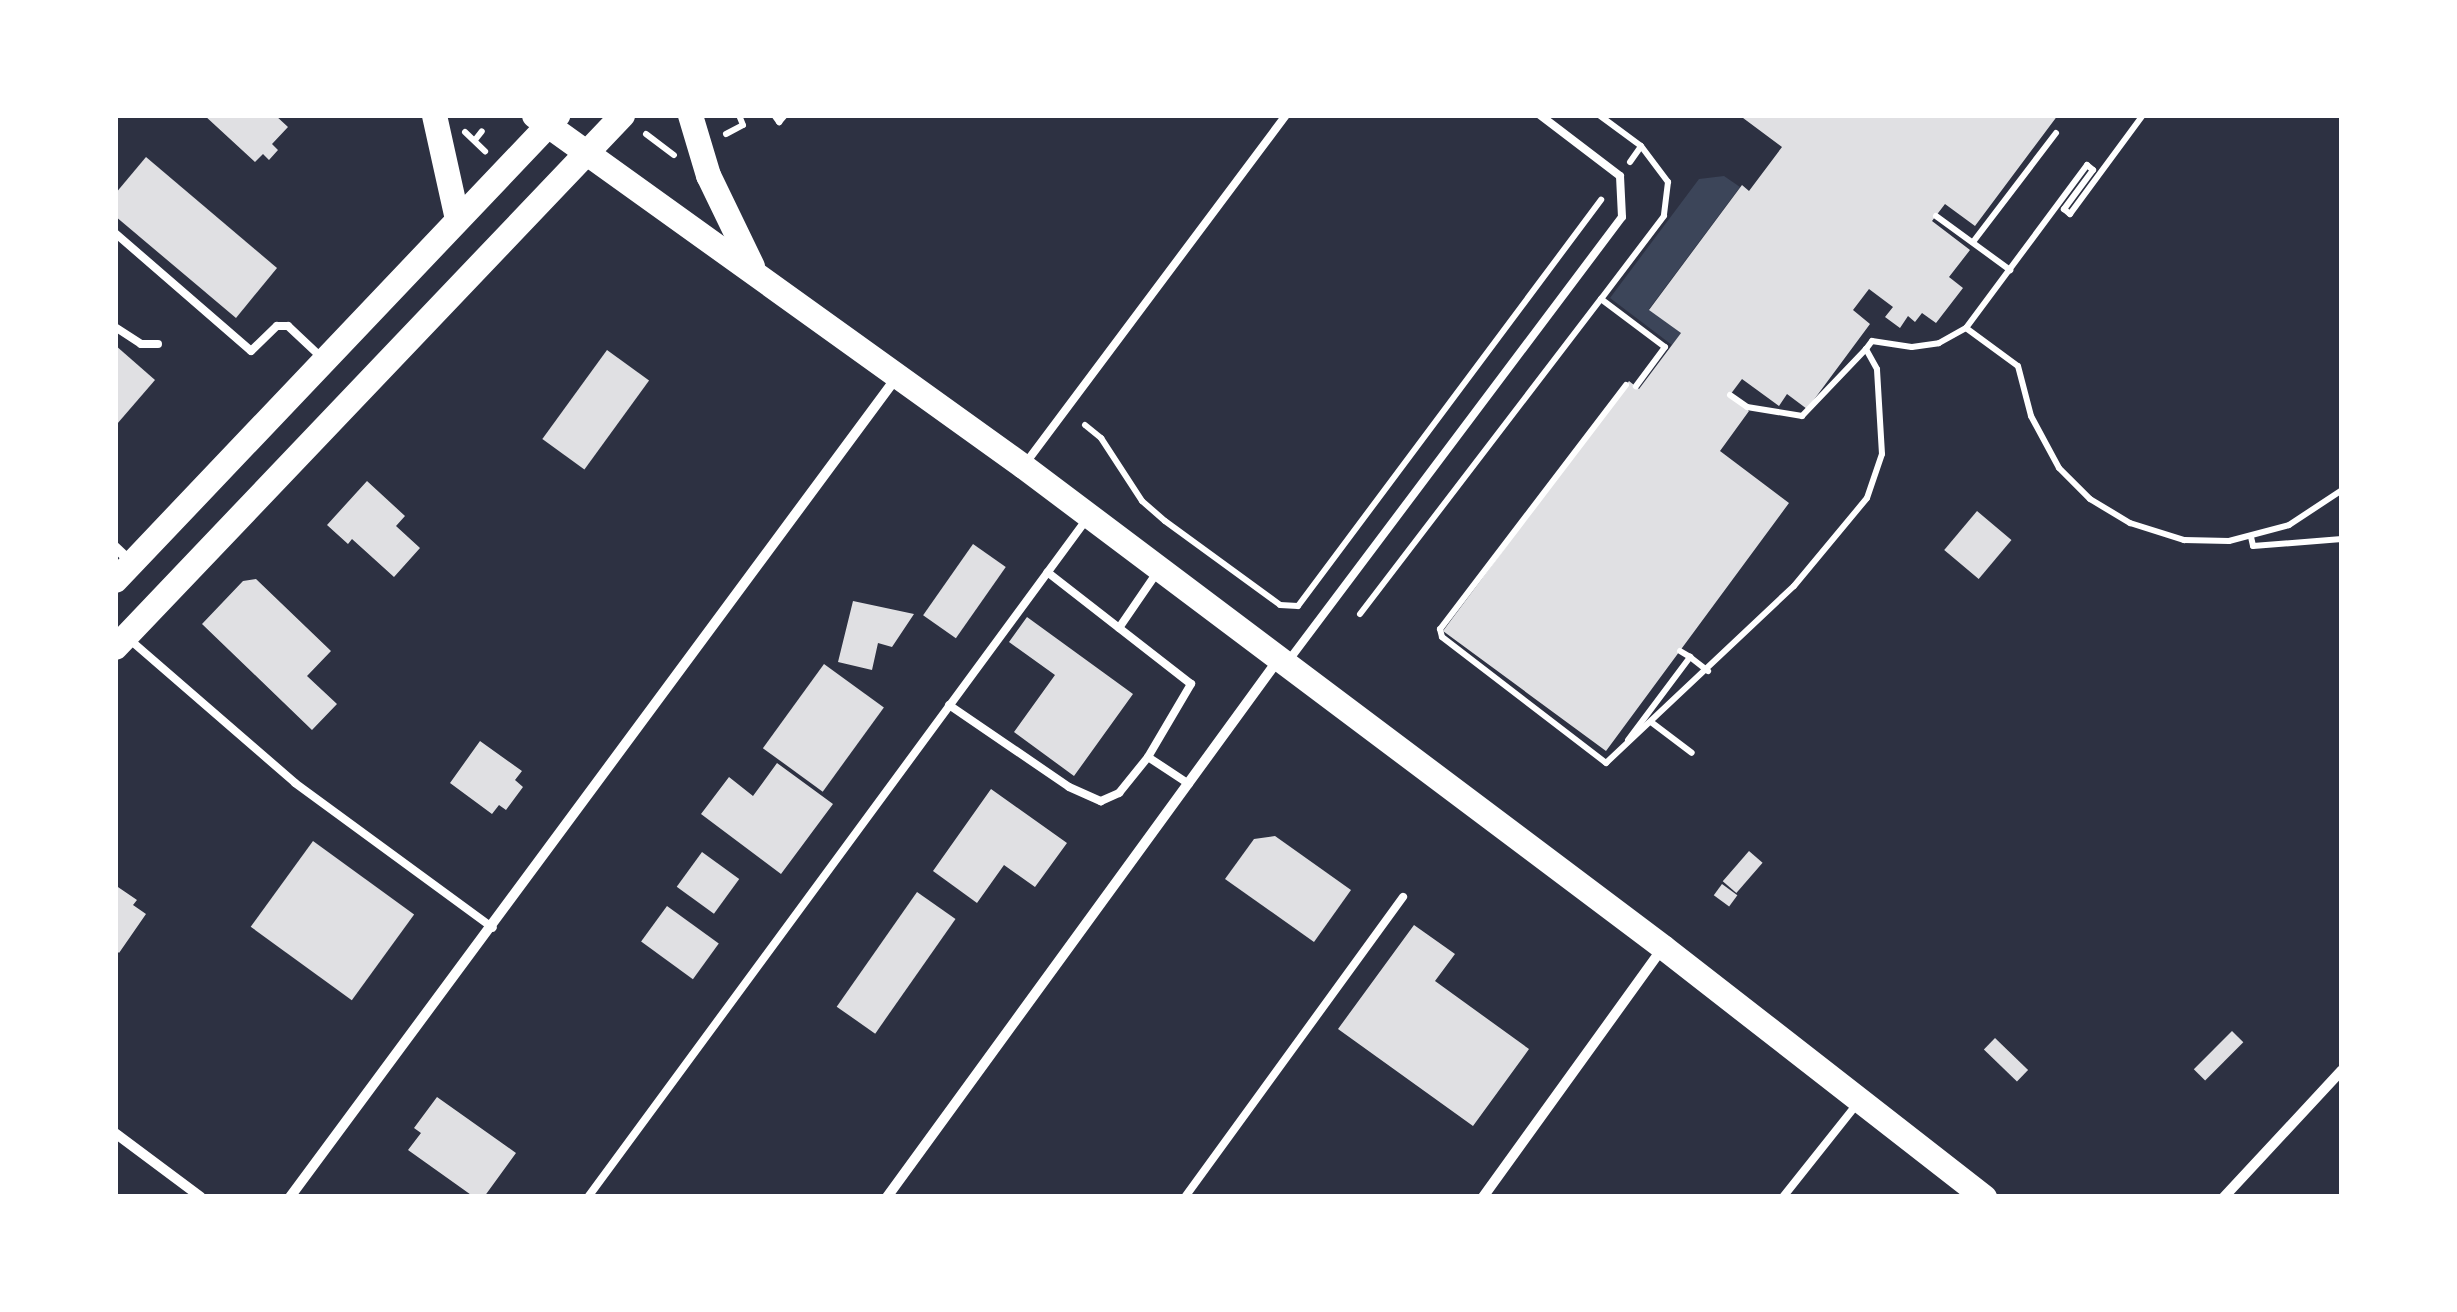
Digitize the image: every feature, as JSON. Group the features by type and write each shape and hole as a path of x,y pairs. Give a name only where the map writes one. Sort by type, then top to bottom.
{"main road":[{"path":"434,115 458,218"},
{"path":"120,642 622,115"},
{"path":"690,115 708,174 754,271"},
{"path":"120,563 458,218 546,118 585,152 1023,466 1664,947 1984,1197"}],"street":[{"path":"290,1197 898,375"},
{"path":"887,1197 1282,662"},
{"path":"1482,1197 1664,947"},
{"path":"2224,1197 2342,1070"},
{"path":"115,1132 201,1197"}],"lane":[{"path":"1023,466 1286,115"},
{"path":"1282,662 1362,564 1622,218 1620,176 1540,115"},
{"path":"115,233 251,351 277,326 288,326 323,359"},
{"path":"115,327 127,338 158,344"},
{"path":"588,1197 1089,516"},
{"path":"1119,628 1159,570"},
{"path":"949,704 1069,787 1101,801 1119,793 1148,758 1191,684 1047,572"},
{"path":"120,642 295,782 492,928"},
{"path":"1148,758 1189,784"},
{"path":"1185,1197 1403,897"},
{"path":"1783,1197 1860,1100"}],"path":[{"path":"726,134 744,125 738,115"},
{"path":"774,115 778,122 785,115"},
{"path":"1360,614 1664,216 1668,182 1642,146 1599,115"},
{"path":"1730,395 1747,407 1802,416 1872,342 1912,347 1939,342 1966,328 2087,165 2093,170 2064,210 2070,214 2144,115"},
{"path":"482,131 475,140 488,153"},
{"path":"1972,242 2056,133"},
{"path":"646,134 655,148 679,158"},
{"path":"1085,425 1101,438 1142,501 1165,521 1280,605 1298,606 1642,146"},
{"path":"1936,216 2010,270"},
{"path":"1601,299 1664,346 1636,386"},
{"path":"1966,328 2018,366 2031,416 2058,468 2090,499 2130,524 2165,536 2207,542 2251,537 2304,519 2342,490"},
{"path":"1626,385 1440,630 1442,637 1606,763 1794,586 1867,498 1882,454 1877,369 1866,349"},
{"path":"2251,537 2253,546 2342,539"},
{"path":"1680,650 1708,671"},
{"path":"1618,752 1690,657"},
{"path":"1651,722 1692,753"}],"shaded area":[{"path":"1724,176 1740,187 1649,309 1681,333 1672,345 1610,298 1699,179"}],"building":[{"path":"204,115 275,115 288,127 272,144 278,150 269,160 263,154 255,162"},
{"path":"1739,115 2058,115 1975,226 1945,204 1932,221 1970,250 1949,277 1963,288 1936,323 1922,313 1915,322 1908,316 1900,328 1885,317 1893,307 1869,289 1853,310 1870,324 1807,409 1787,394 1779,406 1742,379 1730,395 1749,411 1720,451 1789,503 1606,751 1443,631 1629,381 1639,389 1681,333 1649,310 1742,185 1749,191 1782,147"},
{"path":"146,157 277,268 236,318 115,216 115,194"},
{"path":"115,345 155,380 117,424 115,422"},
{"path":"607,350 649,381 584,470 542,439"},
{"path":"367,481 405,516 396,526 420,548 394,577 352,539 348,544 327,525"},
{"path":"1977,511 2011,540 1979,579 1944,550"},
{"path":"973,544 1006,567 956,638 923,615"},
{"path":"256,579 331,651 307,676 337,704 312,730 202,624 243,581"},
{"path":"853,601 914,614 892,647 878,643 872,670 838,662"},
{"path":"1027,617 1133,694 1074,776 1014,732 1055,675 1009,642"},
{"path":"824,664 884,707 823,792 763,748"},
{"path":"480,741 522,771 515,780 523,787 506,810 499,805 492,814 450,783"},
{"path":"777,763 833,804 781,874 701,814 729,777 753,796"},
{"path":"991,789 1067,843 1035,887 1004,865 977,903 933,871"},
{"path":"1275,836 1351,890 1314,942 1225,879 1254,839"},
{"path":"313,841 414,914 352,1000 251,927"},
{"path":"1749,851 1763,863 1736,893 1723,881"},
{"path":"702,852 739,879 714,914 677,887"},
{"path":"1722,884 1737,895 1729,906 1714,895"},
{"path":"115,885 137,900 133,905 146,914 119,953 115,949"},
{"path":"917,892 956,919 875,1034 837,1007"},
{"path":"667,906 719,944 693,979 641,942"},
{"path":"1414,925 1455,954 1435,981 1529,1049 1473,1126 1338,1029"},
{"path":"2232,1031 2243,1042 2205,1080 2194,1069"},
{"path":"1995,1038 2028,1070 2017,1081 1984,1050"},
{"path":"437,1097 516,1153 484,1197 474,1197 408,1150 421,1133 414,1128"}]}
